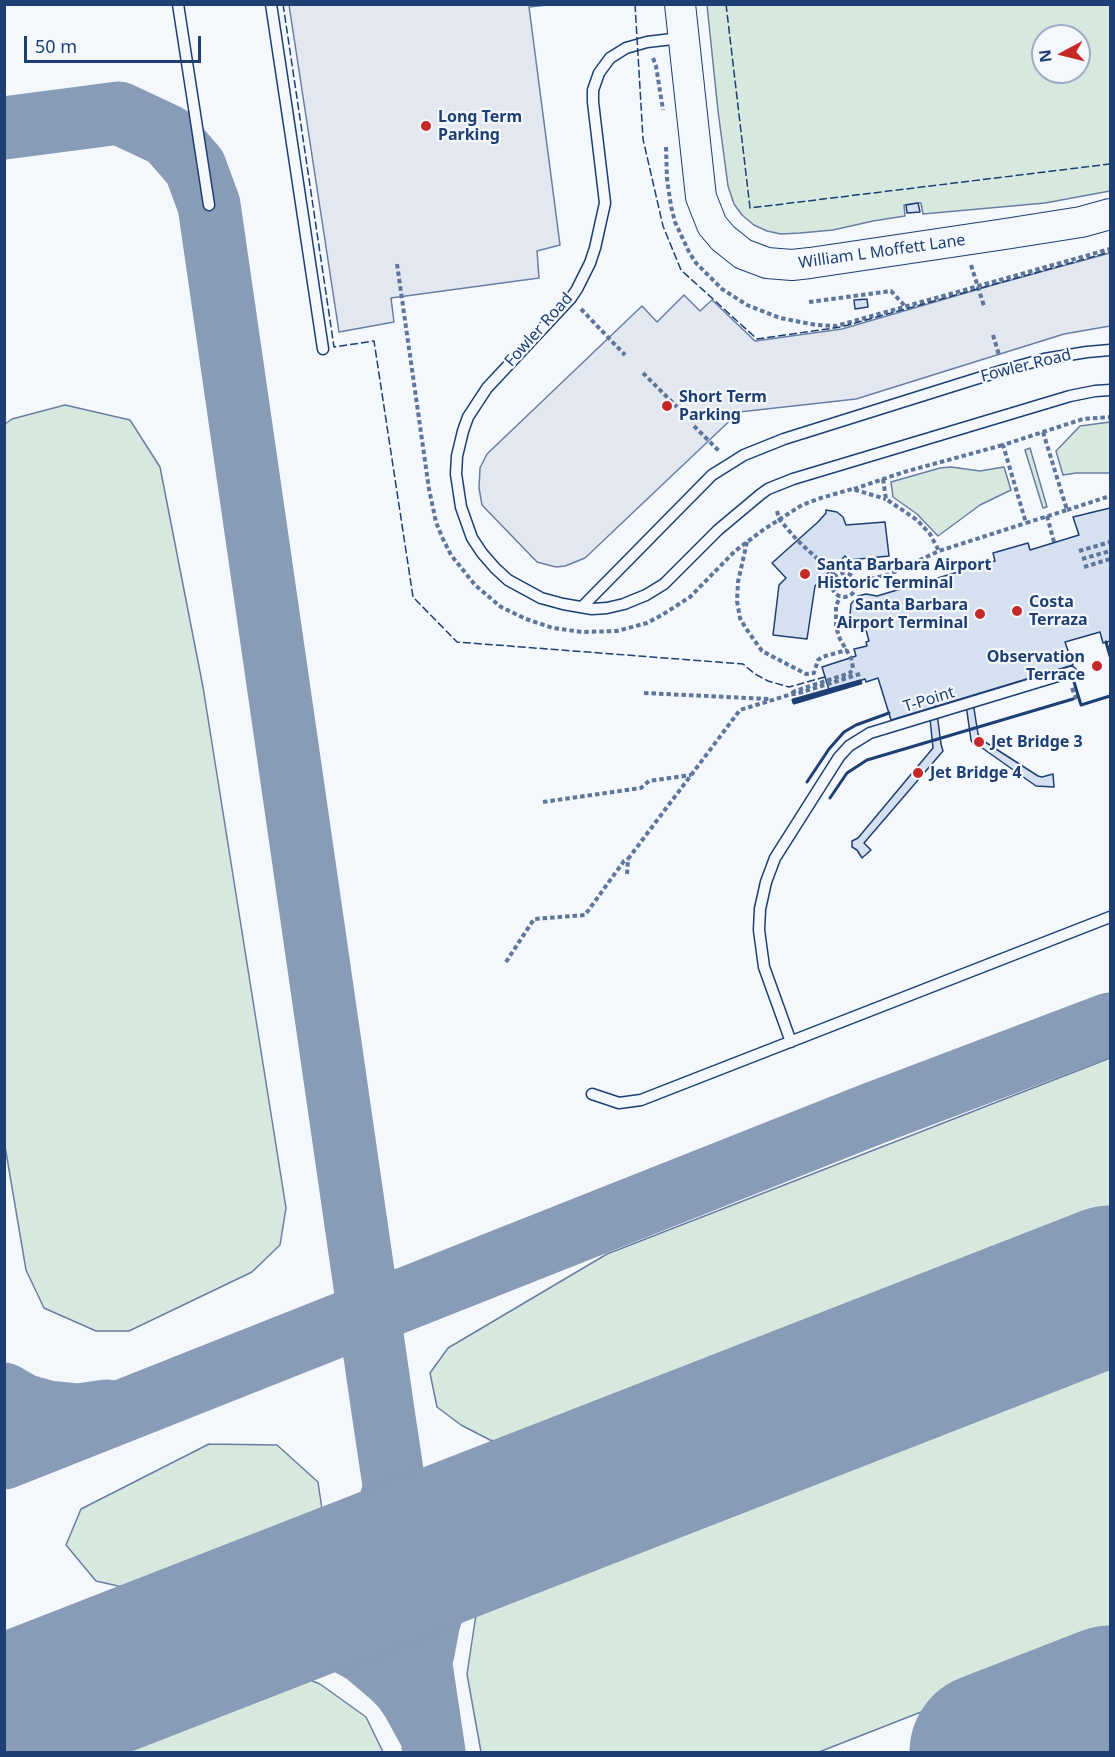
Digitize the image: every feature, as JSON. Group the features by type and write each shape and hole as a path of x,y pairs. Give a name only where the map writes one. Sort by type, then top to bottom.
{"street":[{"path":"680,4 684,38"},
{"name":"William L Moffett Lane","path":"684,38 703,206 712,225 723,238 751,258 779,264 840,260 1054,226 1110,214"}],"lane":[{"path":"178,4 209,205"},
{"path":"271,4 323,349"},
{"name":"Fowler Road","path":"684,38 647,42 626,48 610,58 599,73 593,90 593,102 605,203 590,263 571,298 500,373 478,400 468,417 458,448 456,474 459,500 472,538 495,568 522,588 541,598 582,607 607,608 624,604 664,584 718,530 761,494 776,486 1070,396 1110,390"},
{"name":"Fowler Road","path":"582,607 712,475 744,455 784,439 1004,370 1056,357 1110,350"},
{"name":"T-Point","path":"791,1042 764,967 759,930 760,909 766,882 775,858 839,757 862,736 1071,672"},
{"path":"592,1094 619,1102 641,1100 1110,917"}],"path":[{"path":"974,275 984,306"},
{"path":"809,302 891,291 905,306"},
{"path":"580,308 625,354"},
{"path":"993,335 1001,362"},
{"path":"643,373 677,408"},
{"path":"608,632 647,622 676,607 690,597 735,551 779,519 812,501 1083,419 1110,417"},
{"path":"694,426 725,458"},
{"path":"1022,432 1024,438"},
{"path":"1043,432 1066,510"},
{"path":"1003,445 1026,523"},
{"path":"883,479 886,499"},
{"path":"852,489 886,499 917,520 930,534 939,551"},
{"path":"856,584 890,574 939,551 1110,496"},
{"path":"777,511 779,519 797,540 836,576"},
{"path":"1047,516 1054,542"},
{"path":"747,542 738,582 737,601 740,618 762,651 806,674 814,673 818,660 822,657 847,650"},
{"path":"1080,551 1110,542"},
{"path":"1082,559 1110,551"},
{"path":"1084,567 1110,559"},
{"path":"846,573 856,584 851,595 840,597 834,593 832,582 836,576 846,573"},
{"path":"851,595 855,599"},
{"path":"792,694 850,673 853,668 836,627 836,606 840,597"},
{"path":"506,962 534,919 585,915 740,710 863,673"},
{"path":"1073,692 1077,701"},
{"path":"644,693 773,699"},
{"path":"543,802 641,788 649,781 691,775"},
{"path":"627,874 628,859"}],"shaded area":[{"name":"Long Term Parking","path":"289,5 547,5 529,7 560,245 537,251 539,278 391,298 394,322 339,332"},
{"path":"707,5 1110,5 1110,191 1045,203 923,214 921,203 918,203 904,205 905,216 833,230 781,234 754,225 742,215 734,204 728,186"},
{"name":"Short Term Parking","path":"1110,253 1110,326 1064,334 856,399 739,412 585,558 556,567 537,562 482,505 479,488 480,468 487,454 642,306 657,322 684,295 700,311 712,300 755,341 842,329"},
{"path":"65,405 130,420 160,467 203,687 286,1208 280,1245 252,1272 129,1331 96,1331 44,1308 26,1270 5,1146 5,424 12,419"},
{"path":"1110,422 1110,473 1063,475 1056,451 1080,426"},
{"path":"1030,448 1047,507 1043,508 1025,450"},
{"path":"951,467 980,471 1004,467 1011,490 980,505 938,536 917,514 893,497 891,482"},
{"path":"1110,1058 1110,1227 542,1451 490,1440 461,1425 437,1407 430,1373 448,1348 607,1254"},
{"path":"1110,1333 1110,1638 819,1752 481,1752 467,1674 477,1608 524,1562"},
{"path":"209,1444 277,1445 318,1482 323,1516 300,1547 205,1580 149,1593 96,1581 66,1545 81,1509"},
{"path":"274,1665 320,1684 366,1717 383,1752 94,1752 117,1723 234,1666"}],"building":[{"path":"918,203 920,212 907,213 906,205"},
{"path":"867,299 868,307 855,309 854,300"},
{"name":"Santa Barbara Airport Terminal","path":"1110,508 1110,641 1103,643 1100,632 1065,642 1073,665 891,720 878,678 866,682 865,679 829,690 822,667 856,656 854,649 867,646 866,642 869,641 866,630 854,625 850,615 851,604 858,596 866,594 877,596 995,561 993,553 1028,543 1030,550 1079,535 1073,517"},
{"name":"Santa Barbara Airport Historic Terminal","path":"826,510 837,512 843,517 846,525 885,522 889,556 849,560 845,556 815,586 807,639 773,635 779,585 786,578 772,563 818,522"},
{"name":"Jet Bridge 3","path":"972,696 978,734 982,740 1038,776 1053,774 1054,787 1036,786 978,745 974,745 971,740 965,698"},
{"name":"Jet Bridge 4","path":"936,706 943,751 864,843 871,850 862,858 852,847 852,841 858,838 933,748 929,709"}],"taxiway":[{"path":"4,128 119,113 168,136 195,167 209,205 434,1752"},
{"path":"4,1458 872,1114 1110,1024"},
{"path":"1100,1289 1110,1278"},
{"path":"4,1394 23,1405 48,1412 79,1415 107,1411"},
{"path":"334,1587 366,1555 376,1541 385,1521 395,1486"},
{"path":"423,1653 435,1604 453,1573 480,1542 513,1518"},
{"path":"250,1620 324,1634 365,1653 403,1687 428,1729"}],"runway":[{"path":"4,1716 1110,1285"},
{"path":"989,1752 1110,1705"}],"fence":[{"path":"283,4 334,347 374,341 413,597 457,642 743,664 768,681 789,687 825,677"},
{"path":"635,4 643,139 663,226 681,270 757,339 841,327 1110,252"},
{"path":"726,4 750,208 1110,164"}],"wall":[{"path":"1106,642 1110,656"},
{"path":"1071,672 1081,705 1110,696"},
{"path":"860,681 861,683 794,703 793,700 860,681"},
{"path":"830,798 847,773 867,760 1073,699"},
{"path":"807,782 829,749 844,732 889,713"}],"place":[{"name":"Long Term Parking","path":"426,126"},
{"name":"Short Term Parking","path":"667,406"},
{"name":"Santa Barbara Airport Historic Terminal","path":"805,574"},
{"name":"Costa Terraza","path":"1017,611"},
{"name":"Santa Barbara Airport Terminal","path":"980,614"},
{"name":"Observation Terrace","path":"1097,666"},
{"name":"Jet Bridge 3","path":"979,742"},
{"name":"Jet Bridge 4","path":"918,773"}]}
